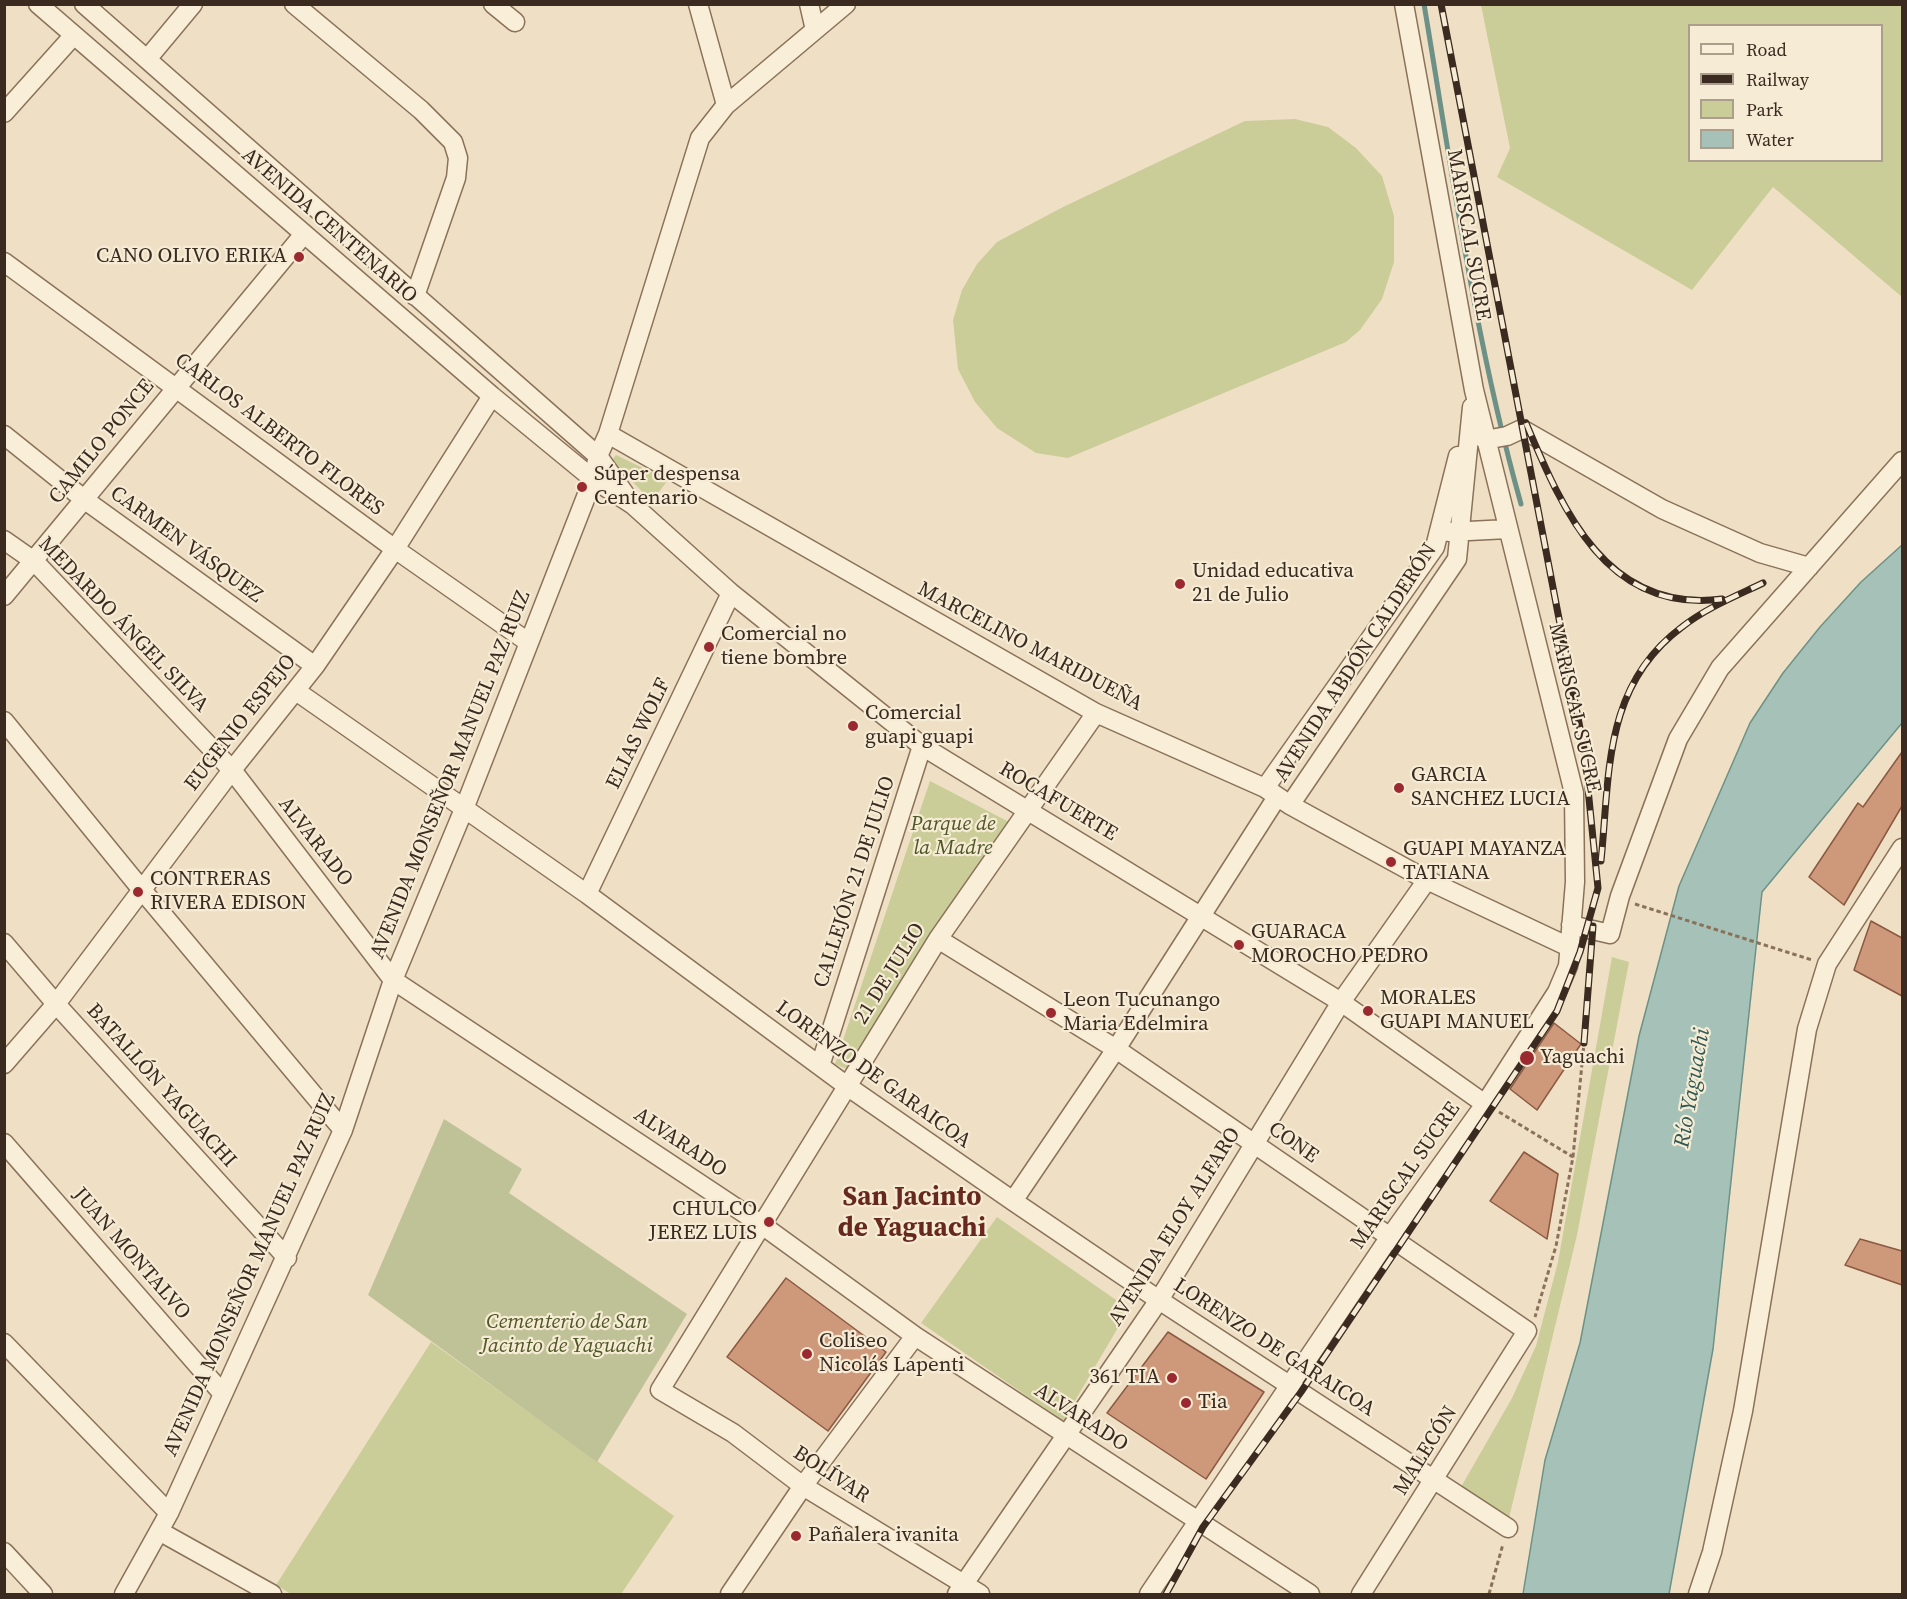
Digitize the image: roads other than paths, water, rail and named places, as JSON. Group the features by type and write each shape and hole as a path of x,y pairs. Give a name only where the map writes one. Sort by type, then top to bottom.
{"street":[{"name":"AVENIDA CENTENARIO","path":"38,4 492,396 593,479"},
{"name":"AVENIDA CENTENARIO","path":"84,4 598,456"},
{"path":"148,58 194,4"},
{"path":"294,4 421,110 453,142 458,158 456,178 416,296"},
{"path":"493,4 515,22"},
{"path":"684,4 700,11 726,105"},
{"path":"809,4 814,30"},
{"name":"AVENIDA MONSEÑOR MANUEL PAZ RUIZ","path":"124,1594 169,1513 287,1258 343,1130 393,980 464,809 593,479 598,456 608,434 700,138 726,105 846,4"},
{"name":"MARISCAL SUCRE","path":"1149,1594 1389,1238 1485,1104 1557,992 1568,966 1575,882 1574,793 1474,390 1404,4"},
{"path":"4,114 74,35"},
{"name":"CAMILO PONCE","path":"4,596 304,234"},
{"name":"CARLOS ALBERTO FLORES","path":"4,262 395,549 528,642"},
{"name":"AVENIDA ABDÓN CALDERÓN","path":"1277,797 1457,560 1474,390"},
{"name":"AVENIDA ABDÓN CALDERÓN","path":"1013,1201 1116,1049 1436,547 1474,390"},
{"name":"EUGENIO ESPEJO","path":"4,1064 56,1004 231,770 315,666 395,549 492,396"},
{"path":"1485,440 1507,436 1522,429 1662,509 1760,553 1809,567"},
{"name":"MARCELINO MARIDUEÑA","path":"608,434 1096,713 1277,797 1427,880 1569,947"},
{"name":"CARMEN VÁSQUEZ","path":"4,435 85,500 315,666"},
{"name":"ROCAFUERTE","path":"598,456 633,506"},
{"path":"1571,925 1610,934 1620,896 1678,739 1720,668 1902,461"},
{"name":"ROCAFUERTE","path":"593,479 633,506 731,593 922,746 1341,1002 1485,1104"},
{"path":"1439,532 1508,529"},
{"name":"MEDARDO ÁNGEL SILVA","path":"4,540 34,561 231,770"},
{"name":"ELIAS WOLF","path":"586,894 731,593"},
{"name":"LORENZO DE GARAICOA","path":"296,691 586,894 847,1086 1013,1201 1159,1300 1508,1528"},
{"name":"21 DE JULIO","path":"660,1390 938,939 1096,713"},
{"path":"4,721 343,1130"},
{"name":"CALLEJÓN 21 DE JULIO","path":"820,1066 922,746"},
{"name":"ALVARADO","path":"231,770 393,980 762,1225 915,1336 1310,1594"},
{"path":"1698,1594 1712,1552 1743,1411 1807,1029 1827,964 1902,848"},
{"name":"AVENIDA ELOY ALFARO","path":"960,1589 1159,1300 1341,1002 1427,880"},
{"name":"CONE","path":"938,939 1116,1049 1527,1331"},
{"name":"BATALLÓN YAGUACHI","path":"4,943 56,1004 287,1258"},
{"name":"JUAN MONTALVO","path":"4,1143 223,1394"},
{"name":"MALECÓN","path":"1361,1594 1527,1331"},
{"path":"730,1594 802,1486 915,1336"},
{"path":"4,1343 169,1513"},
{"name":"BOLÍVAR","path":"660,1390 733,1433 802,1486 960,1589 980,1594"},
{"path":"159,1531 272,1594"},
{"path":"4,1552 43,1594"}],"water":[{"name":"Río Yaguachi","path":"1902,545 1902,723 1762,892 1713,1349 1669,1594 1523,1594 1545,1460 1580,1343 1639,1036 1679,886 1750,723 1783,673 1820,627 1861,582"}],"waterway":[{"path":"1424,4 1477,318 1490,381 1521,504"}],"railway":[{"path":"1166,1594 1203,1527 1301,1392 1557,1011 1580,952 1598,888 1584,749 1441,4"},
{"path":"1526,423 1556,490 1574,521 1595,550 1619,573 1648,590 1682,599 1722,599"},
{"path":"1601,861 1606,796 1615,733 1624,704 1637,676 1656,650 1691,620 1763,583"},
{"path":"1584,1043 1593,926"}],"place":[{"name":"CANO OLIVO ERIKA","path":"299,257"},
{"name":"Súper despensa Centenario","path":"582,487"},
{"name":"Unidad educativa 21 de Julio","path":"1180,584"},
{"name":"Comercial no tiene bombre","path":"709,647"},
{"name":"Comercial guapi guapi","path":"853,726"},
{"name":"GARCIA SANCHEZ LUCIA","path":"1399,788"},
{"name":"GUAPI MAYANZA TATIANA","path":"1391,862"},
{"name":"CONTRERAS RIVERA EDISON","path":"138,892"},
{"name":"GUARACA MOROCHO PEDRO","path":"1239,945"},
{"name":"MORALES GUAPI MANUEL","path":"1368,1011"},
{"name":"Leon Tucunango Maria Edelmira","path":"1051,1013"},
{"name":"Yaguachi","path":"1527,1058"},
{"name":"CHULCO JEREZ LUIS","path":"769,1222"},
{"name":"Coliseo Nicolás Lapenti","path":"807,1354"},
{"name":"361 TIA","path":"1172,1378"},
{"name":"Tia","path":"1186,1403"},
{"name":"Pañalera ivanita","path":"796,1536"}],"district":[{"name":"San Jacinto de Yaguachi","path":"912,1214"}],"park label":[{"name":"Parque de la Madre","path":"953,837"},
{"name":"Cementerio de San Jacinto de Yaguachi","path":"567,1335"}]}
